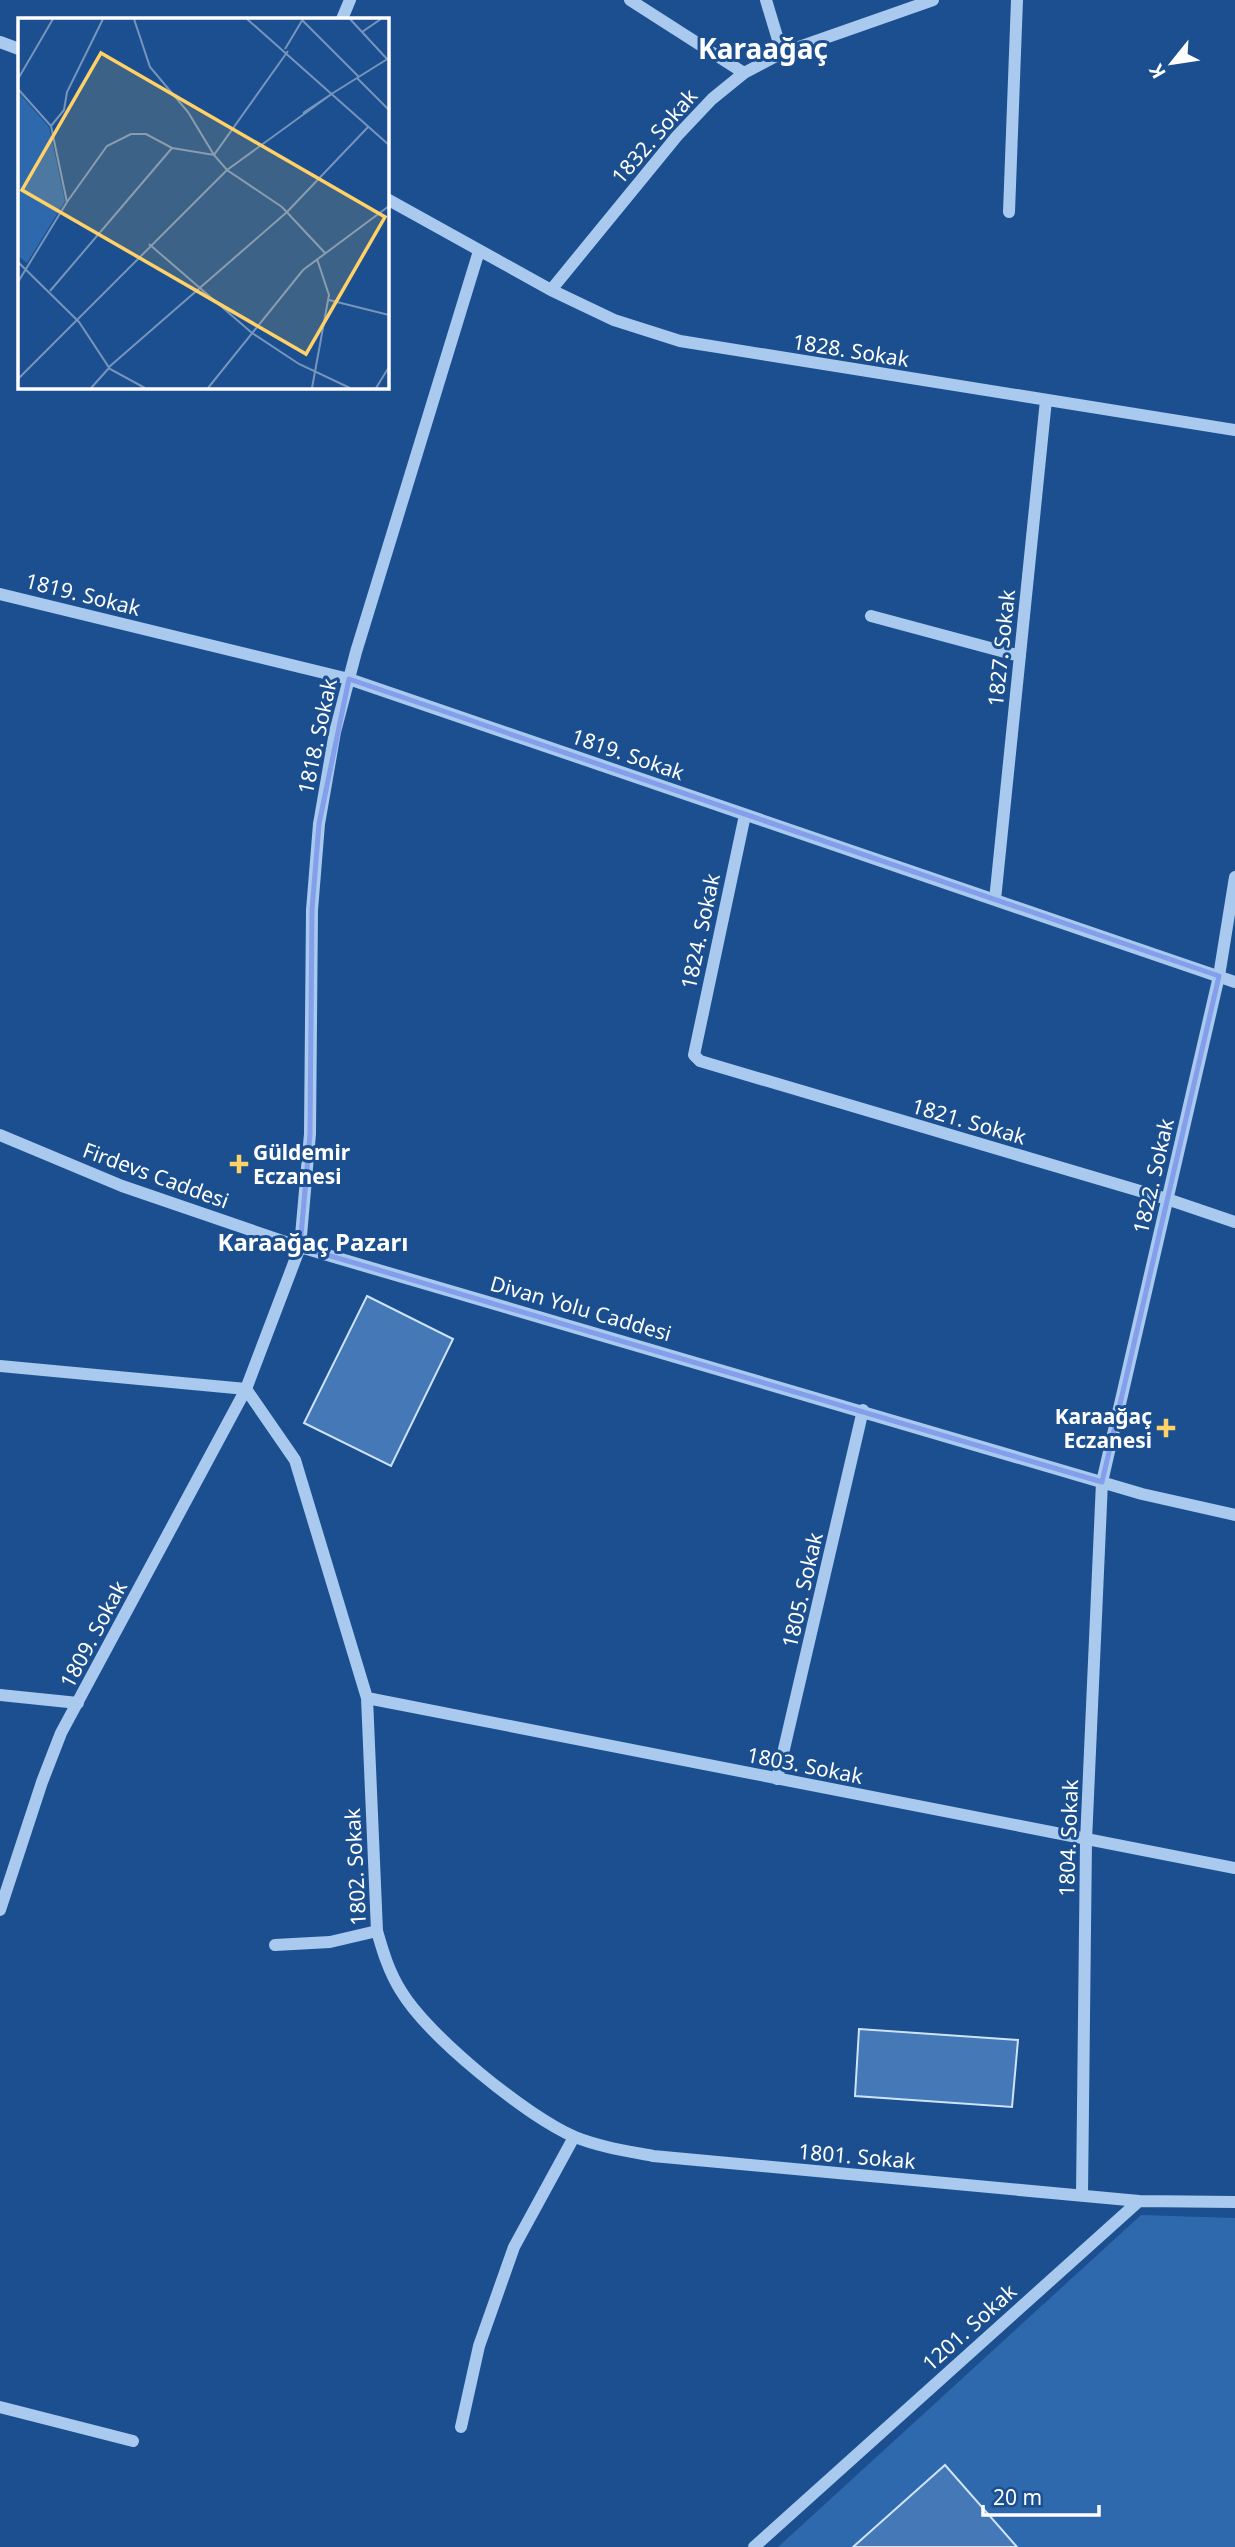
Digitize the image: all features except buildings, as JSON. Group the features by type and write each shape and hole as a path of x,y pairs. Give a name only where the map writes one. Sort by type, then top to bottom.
{"street":[{"path":"342,18 350,0"},
{"path":"630,0 744,73"},
{"path":"766,0 782,53"},
{"name":"1832. Sokak","path":"551,290 677,136 712,99 744,73 782,53 933,0"},
{"path":"1009,212 1017,0"},
{"path":"0,42 18,49"},
{"name":"1828. Sokak","path":"388,200 551,290 614,320 680,341 1235,430"},
{"name":"1818. Sokak","path":"300,1247 310,1134 312,910 319,824 335,732 479,251"},
{"name":"1827. Sokak","path":"995,900 1046,400"},
{"name":"1819. Sokak","path":"0,594 349,679 1235,982"},
{"path":"871,616 1020,656"},
{"name":"1824. Sokak","path":"694,1055 745,814"},
{"name":"1822. Sokak","path":"1102,1482 1219,976 1235,877"},
{"name":"1821. Sokak","path":"694,1055 708,1066 1167,1199 1235,1222"},
{"name":"Firdevs Caddesi","path":"0,1135 122,1186 300,1247"},
{"path":"0,1366 246,1389 300,1247"},
{"name":"Divan Yolu Caddesi","path":"300,1247 1102,1482 1235,1516"},
{"name":"1802. Sokak","path":"246,1389 295,1460 368,1698 377,1931 387,1964 402,1993 434,2031 495,2084 542,2119 574,2137"},
{"name":"1809. Sokak","path":"0,1910 42,1782 78,1703 246,1389"},
{"name":"1805. Sokak","path":"778,1779 863,1410"},
{"name":"1804. Sokak","path":"1082,2195 1086,1841 1102,1482"},
{"path":"0,1695 78,1703"},
{"name":"1803. Sokak","path":"368,1698 1086,1841 1235,1868"},
{"path":"275,1945 330,1942 377,1931"},
{"path":"461,2427 483,2335 514,2247 574,2137"},
{"name":"1801. Sokak","path":"574,2137 606,2147 653,2156 1139,2201"},
{"path":"1139,2201 1235,2202"},
{"name":"1201. Sokak","path":"754,2547 1139,2201"},
{"path":"0,2407 133,2441"}],"highlighted area":[{"path":"349,679 1219,976 1102,1482 300,1247 310,1134 312,910 319,824"}],"shaded area":[{"path":"1141,2215 1235,2218 1235,2547 778,2547"}],"place":[{"name":"Güldemir Eczanesi","path":"239,1164"},
{"name":"Karaağaç Eczanesi","path":"1166,1428"}],"district":[{"name":"Karaağaç","path":"763,48"},
{"name":"Karaağaç Pazarı","path":"313,1241"}]}
